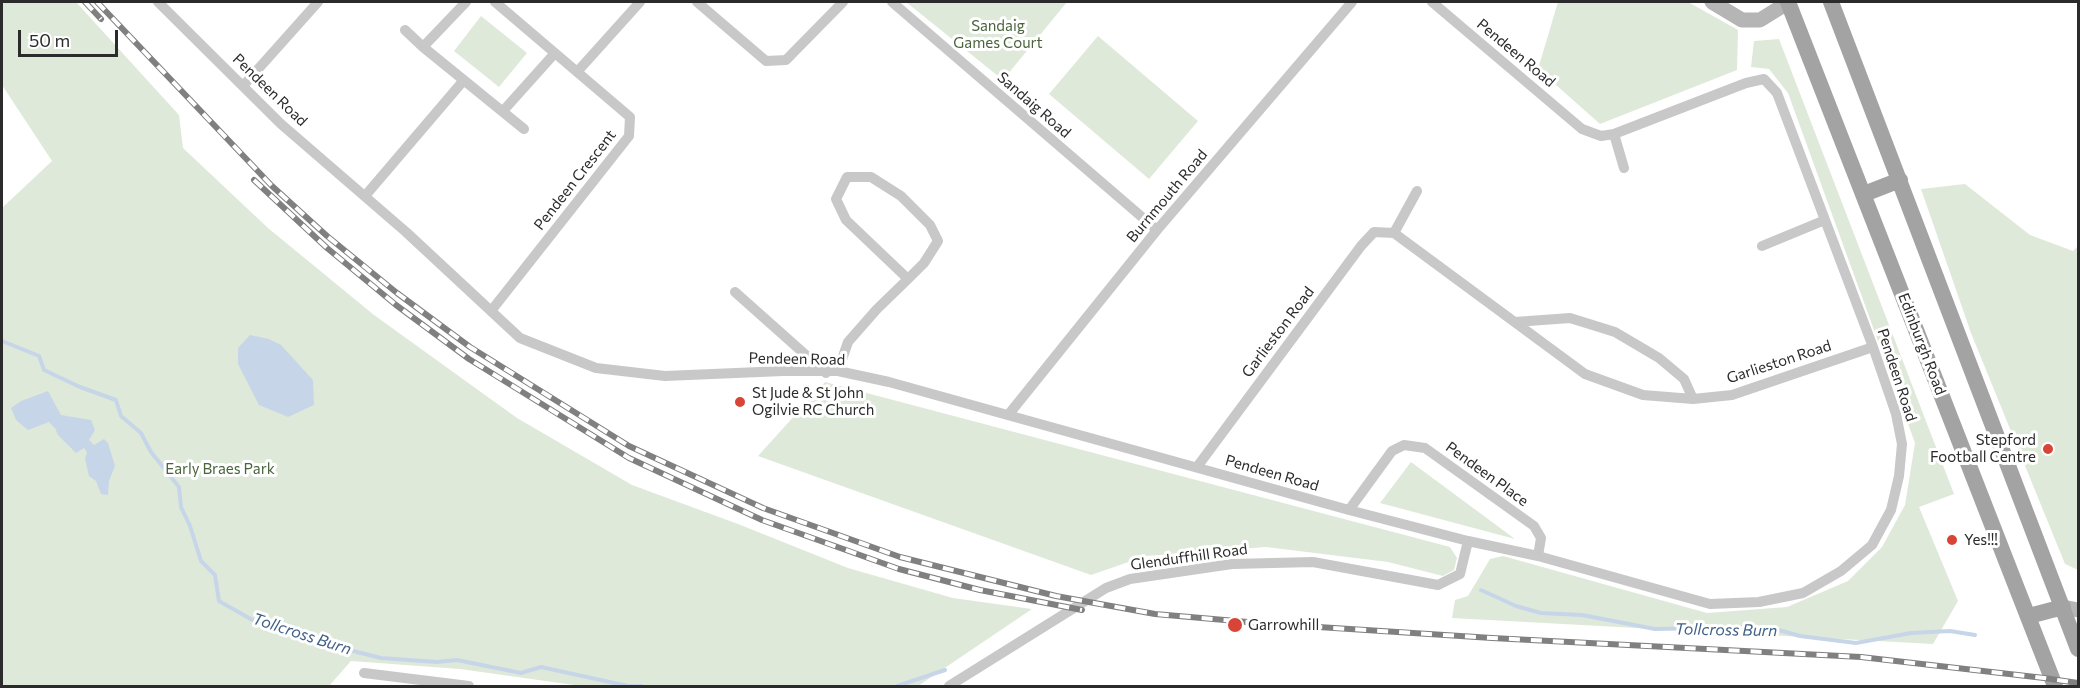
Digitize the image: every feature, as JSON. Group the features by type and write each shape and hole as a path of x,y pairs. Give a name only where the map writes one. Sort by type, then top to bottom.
{"main road":[{"name":"Edinburgh Road","path":"1789,2 2055,687"},
{"path":"1831,2 2071,609 2079,649"},
{"path":"1864,194 1900,180"},
{"path":"2029,616 2071,609"}],"street":[{"name":"Pendeen Road","path":"158,2 281,124 365,196 520,338 596,368 665,376 783,371 838,372 900,385 1349,510 1468,541 1538,556 1710,604 1759,602 1803,593 1841,571 1872,545 1891,510 1899,476 1902,444 1896,414 1873,347 1777,93 1764,79 1746,83 1614,134 1601,136 1582,129 1432,2"},
{"path":"243,86 318,2"},
{"path":"423,47 466,2"},
{"name":"Pendeen Crescent","path":"491,311 629,136 630,117 495,2"},
{"path":"577,72 640,2"},
{"path":"697,2 765,61 786,60 843,2"},
{"name":"Sandaig Road","path":"892,2 1157,230"},
{"name":"Burnmouth Road","path":"1009,414 1157,230 1352,2"},
{"path":"1712,2 1742,20 1760,20 1789,2"},
{"path":"405,30 524,129"},
{"path":"503,111 555,53"},
{"path":"365,196 464,80"},
{"path":"1614,134 1624,168"},
{"path":"838,372 848,342 924,263 938,241 930,225 901,196 871,177 847,177 836,199 846,220 908,279"},
{"path":"1394,233 1417,191"},
{"path":"1762,246 1825,220"},
{"name":"Garlieston Road","path":"1197,467 1361,246 1374,232 1394,233 1585,374 1643,395 1693,399 1732,395 1873,347"},
{"path":"735,292 826,373"},
{"path":"1515,322 1570,318 1615,332 1659,358 1684,379 1693,399"},
{"name":"Pendeen Place","path":"1349,510 1392,451 1404,445 1425,448 1534,526 1541,538 1538,556"},
{"name":"Glenduffhill Road","path":"949,687 1106,588 1130,579 1232,564 1313,562 1438,585 1460,574 1468,541"},
{"path":"364,673 469,687"}],"green space":[{"name":"Early Braes Park","path":"2,2 76,2 179,115 183,148 268,228 374,315 517,418 632,485 848,568 953,598 1032,609 918,686 581,686 460,669 351,661 329,686 2,686 2,208 52,161 2,85"},
{"name":"Sandaig Games Court","path":"906,2 1067,2 1003,80"},
{"path":"1558,2 1688,2 1738,30 1737,70 1600,124 1538,69"},
{"path":"481,16 527,53 499,87 454,51"},
{"path":"1098,36 1198,121 1149,179 1049,94"},
{"path":"1779,39 1954,494 1919,507 1958,601 1933,644 1452,618 1455,600 1468,596 1490,559 1503,556 1707,613 1787,607 1848,581 1882,547 1905,505 1915,443 1788,93 1769,69 1751,67 1754,41"},
{"name":"Stepford Football Centre","path":"1965,184 2030,235 2073,251 2078,246 2078,570 2065,564 1971,333 1921,189"},
{"path":"825,382 1450,547 1457,558 1454,570 1443,576 1388,562 1266,547 1146,556 1091,575 758,456"},
{"path":"1411,462 1515,539 1380,503"}],"water":[{"path":"250,335 269,339 281,345 313,380 314,405 288,417 259,405 238,364 238,348"},
{"path":"48,391 61,415 91,420 95,430 89,440 94,445 104,439 108,443 115,466 109,481 108,495 101,494 96,481 89,476 85,459 87,452 84,448 76,453 49,422 28,430 16,420 11,408 21,401"}],"waterway":[{"name":"Tollcross Burn","path":"2,341 39,356 44,370 80,387 116,400 121,416 141,433 151,452 179,487 181,507 190,526 201,561 215,575 219,601 256,622 381,658 437,662 457,660 521,673 541,667 628,686 642,686"},
{"name":"Tollcross Burn","path":"1481,590 1516,606 1541,613 1582,615 1655,629 1768,627 1800,636 1856,643 1911,633 1950,631 1975,635"},
{"name":"Tollcross Burn","path":"897,686 945,670"}],"railway":[{"path":"85,2 101,19"},
{"path":"97,2 272,186 327,236 397,293 470,347 629,446 763,508 900,557 1056,596 1155,614 1492,638 1861,657 2078,683"},
{"path":"254,180 327,248 396,305 469,359 629,458 762,520 899,569 980,590 1082,610"}],"place":[{"name":"St Jude & St John Ogilvie RC Church","path":"740,402"},
{"name":"Stepford Football Centre","path":"2048,449"},
{"name":"Yes!!!","path":"1952,540"},
{"name":"Garrowhill","path":"1235,625"}]}
